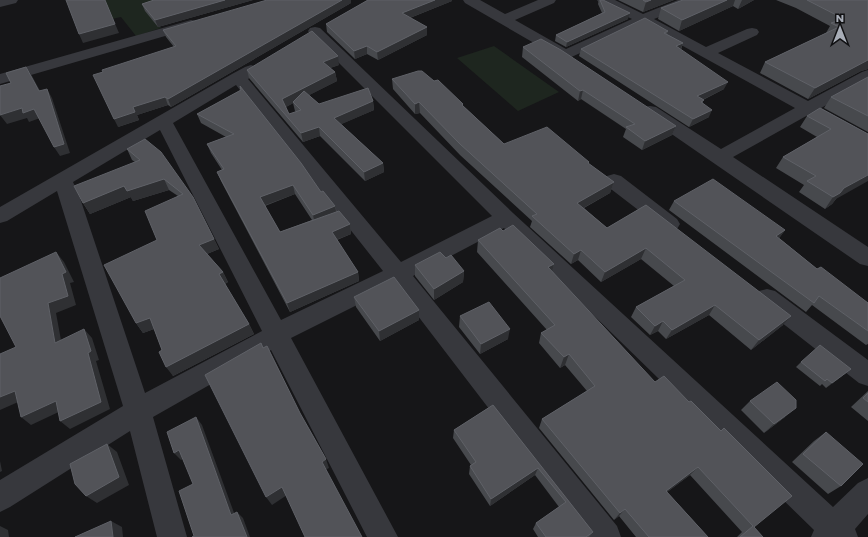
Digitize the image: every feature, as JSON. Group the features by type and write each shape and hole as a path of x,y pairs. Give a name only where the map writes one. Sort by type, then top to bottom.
{"street":[{"path":"0,3 11,0"},
{"path":"470,0 571,59 643,19 690,0"},
{"path":"504,20 549,0"},
{"path":"604,0 643,19 868,141"},
{"path":"0,79 205,20"},
{"path":"316,31 506,218 835,534 868,493"},
{"path":"706,53 752,32"},
{"path":"0,216 264,62"},
{"path":"720,157 868,75"},
{"path":"238,77 398,274 606,537"},
{"path":"636,102 720,157 868,258"},
{"path":"164,121 383,537"},
{"path":"62,180 70,198 138,411 172,537"},
{"path":"614,181 684,234"},
{"path":"0,497 138,411 277,335 506,218"},
{"path":"754,288 868,375"}],"shaded area":[{"path":"89,0 169,0 149,9 161,28 136,36 121,17 103,21"},
{"path":"494,46 559,92 518,111 457,58"}],"building":[{"path":"66,0 105,0 115,24 79,34"},
{"path":"154,0 225,0 155,20 142,4"},
{"path":"267,0 342,0 168,99 165,97 133,107 135,112 114,119 93,75 103,72 102,70 176,46 163,30"},
{"path":"368,0 435,0 402,13 427,27 377,52 367,46 354,51 326,24"},
{"path":"600,0 630,13 567,42 556,35 605,12"},
{"path":"683,0 727,0 682,20 661,8"},
{"path":"807,0 868,0 868,60 815,88 765,62 839,27 831,23 844,19"},
{"path":"645,18 668,31 664,33 683,43 676,46 728,82 697,96 704,100 701,102 712,110 693,119 581,49"},
{"path":"312,31 338,56 323,62 335,72 282,99 289,114 301,110 293,102 304,91 319,104 368,88 373,101 334,118 383,163 364,172 319,127 301,133 247,70"},
{"path":"541,39 561,50 676,126 645,141 626,127 635,124 583,90 580,91 523,47"},
{"path":"26,67 39,91 47,89 64,144 54,147 34,109 23,113 22,108 0,115 0,86 11,83 6,73"},
{"path":"422,71 434,81 438,80 463,104 462,105 504,144 547,127 589,162 588,163 614,182 577,203 607,228 646,205 791,316 759,340 715,305 672,330 663,321 655,326 636,307 685,280 646,248 605,272 581,250 574,254 532,216 537,214 460,144 419,102 415,104 392,79"},
{"path":"868,77 868,116 831,97"},
{"path":"240,86 301,163 321,192 323,191 335,206 313,215 293,185 260,197 280,232 339,211 350,224 332,232 358,272 287,303 217,172 224,169 207,144 234,134 197,114 241,90"},
{"path":"820,108 868,134 868,175 844,188 840,193 833,197 807,181 816,176 783,157 831,129 807,116"},
{"path":"145,139 161,152 193,197 214,239 199,245 223,272 219,274 249,324 166,367 159,352 162,350 150,318 136,323 104,265 157,240 145,211 183,194 164,179 127,191 124,186 83,203 74,186 140,160 127,149"},
{"path":"713,179 785,230 776,236 817,269 821,267 868,303 868,331 819,296 814,303 674,201"},
{"path":"513,225 554,264 548,267 655,382 664,376 689,402 691,401 721,431 724,428 792,496 754,527 763,537 740,537 753,526 698,467 666,491 708,537 649,537 625,509 620,513 542,419 595,386 569,354 564,357 541,333 555,325 478,240 500,228 503,231"},
{"path":"56,252 66,272 62,274 68,296 48,303 55,343 84,329 91,351 88,353 101,402 60,421 56,401 21,417 15,391 0,397 0,354 16,347 0,316 0,278"},
{"path":"440,252 446,258 451,255 464,271 434,289 415,265"},
{"path":"394,277 419,310 379,331 354,297"},
{"path":"489,302 510,329 481,344 460,316"},
{"path":"261,343 263,348 267,346 300,413 326,459 322,462 362,537 305,537 282,487 266,497 205,375"},
{"path":"820,345 851,369 832,383 827,379 825,381 801,362"},
{"path":"777,382 796,400 796,408 774,424 750,401"},
{"path":"868,393 868,402 863,398"},
{"path":"493,405 593,532 586,537 546,537 536,523 566,502 538,468 491,499 470,466 476,462 454,430"},
{"path":"196,417 231,515 237,512 247,537 192,537 194,536 179,491 193,484 179,450 174,453 167,432"},
{"path":"826,432 863,464 841,486 803,454"},
{"path":"107,444 119,477 86,496 75,484 70,464"},
{"path":"111,521 113,537 75,537"}]}
